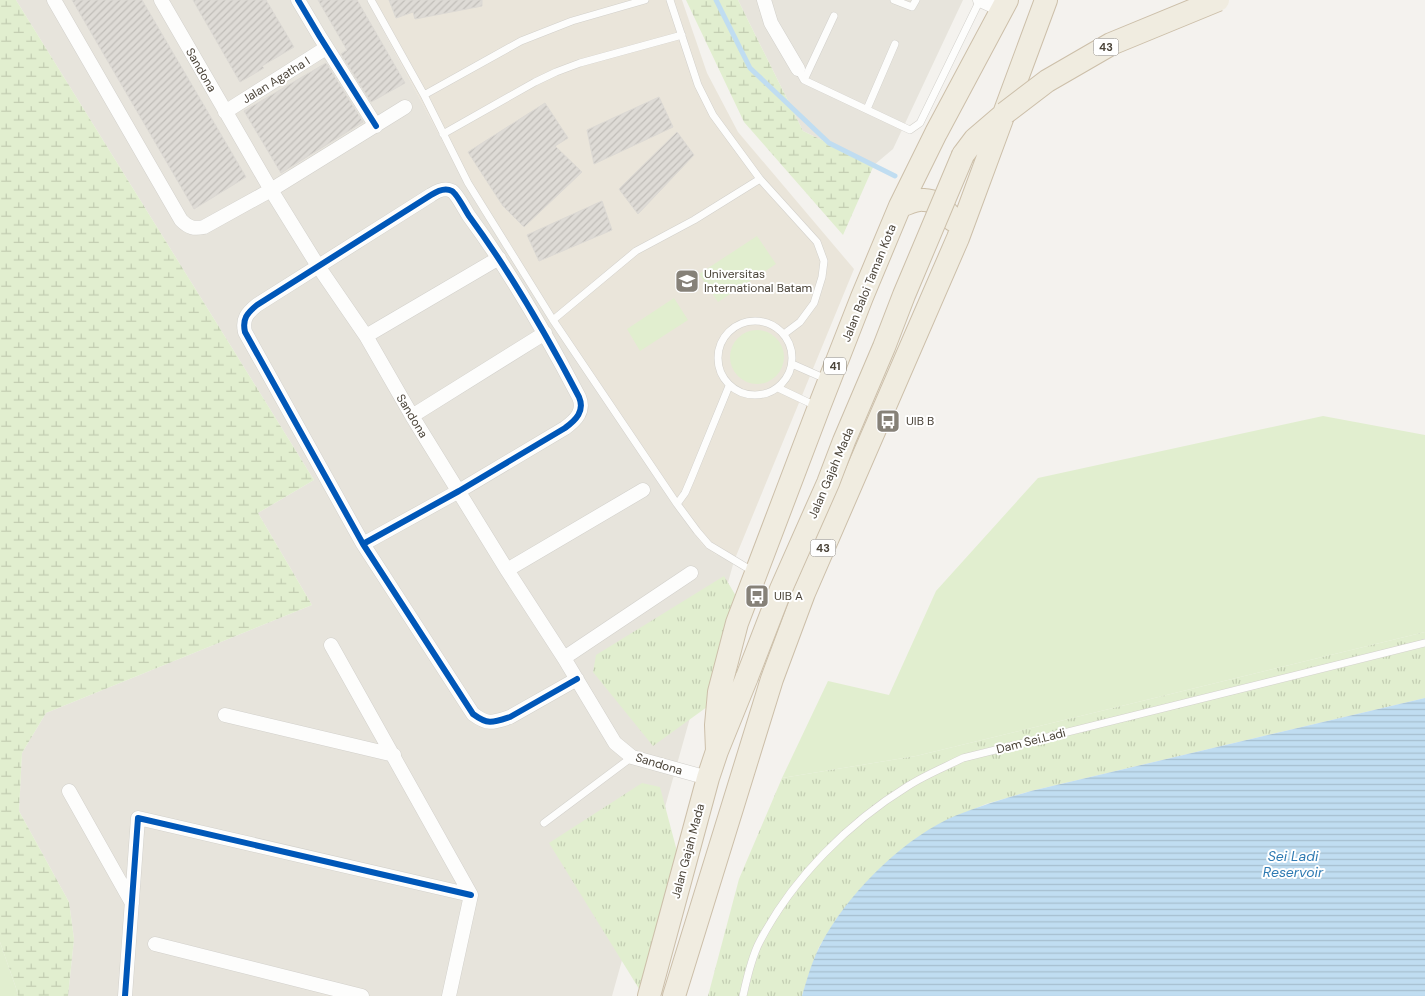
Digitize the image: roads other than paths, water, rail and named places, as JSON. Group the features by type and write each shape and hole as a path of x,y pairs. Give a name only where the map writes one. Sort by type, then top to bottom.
{"highway":[{"name":"Jalan Gajah Mada","path":"674,996 772,679 804,593 958,238 1046,0"},
{"name":"Jalan Gajah Mada","path":"649,996 717,751 781,589 828,483 963,154 975,139 1005,112 1047,81 1111,44 1218,0"},
{"name":"Jalan Baloi Taman Kota","path":"717,751 716,725 720,692 737,623 829,380 900,206 936,133 1004,5"},
{"path":"900,206 923,199 936,203 948,212 954,222 958,238"}],"street":[{"path":"54,0 182,220 187,226 194,229 204,227 271,190 405,107"},
{"name":"Sandona","path":"161,0 271,190 318,266 366,336 412,416 564,658 615,743 632,757 708,778"},
{"path":"298,0 376,126"},
{"path":"764,0 771,23 801,75"},
{"path":"980,0 1004,5"},
{"name":"Jalan Agatha I","path":"225,112 326,48"},
{"path":"363,544 459,491 565,428 578,416 582,403 545,333 499,258 454,192 447,189 438,190 257,304 248,312 243,325 245,332 363,544 473,714 483,722 510,717 577,679"},
{"path":"366,336 499,258"},
{"path":"412,416 545,333"},
{"path":"508,570 643,490"},
{"path":"564,658 691,573"},
{"path":"331,645 471,895 448,996"},
{"path":"225,715 394,755"},
{"path":"69,791 132,903"},
{"path":"125,996 138,818 471,895"},
{"path":"155,944 362,996"}],"lane":[{"path":"371,0 424,95 468,183 553,320 677,504 709,545 757,573"},
{"path":"424,95 521,41 572,21 645,0"},
{"path":"670,0 698,85 713,115 760,179 817,242 824,260 822,277 814,303 800,322 784,334"},
{"path":"894,0 912,7 916,0"},
{"path":"834,16 801,75 910,130 920,123 980,0"},
{"path":"443,134 556,72 580,63 682,35"},
{"path":"867,109 895,44"},
{"path":"553,320 636,251 694,220 760,179"},
{"path":"763,321 774,326 784,334 792,354 792,364 787,377 778,388 766,394 753,396 740,393 729,386 717,364 717,352 721,340 728,330 745,322 763,321"},
{"path":"792,364 829,380"},
{"path":"677,504 692,479 729,386"},
{"path":"778,388 819,407"},
{"name":"Dam Sei.Ladi","path":"743,996 759,943 790,893 823,856 862,818 909,785 963,758 1425,642"},
{"path":"544,823 632,757"}],"water":[{"name":"Sei Ladi Reservoir","path":"1425,698 1425,996 802,996 820,946 831,927 858,890 910,842 948,819 1031,791"}],"waterway":[{"path":"716,0 750,68 829,143 895,176"}],"place":[{"name":"Universitas International Batam","path":"687,281"},
{"name":"UIB B","path":"888,421"},
{"name":"UIB A","path":"757,596"}]}
